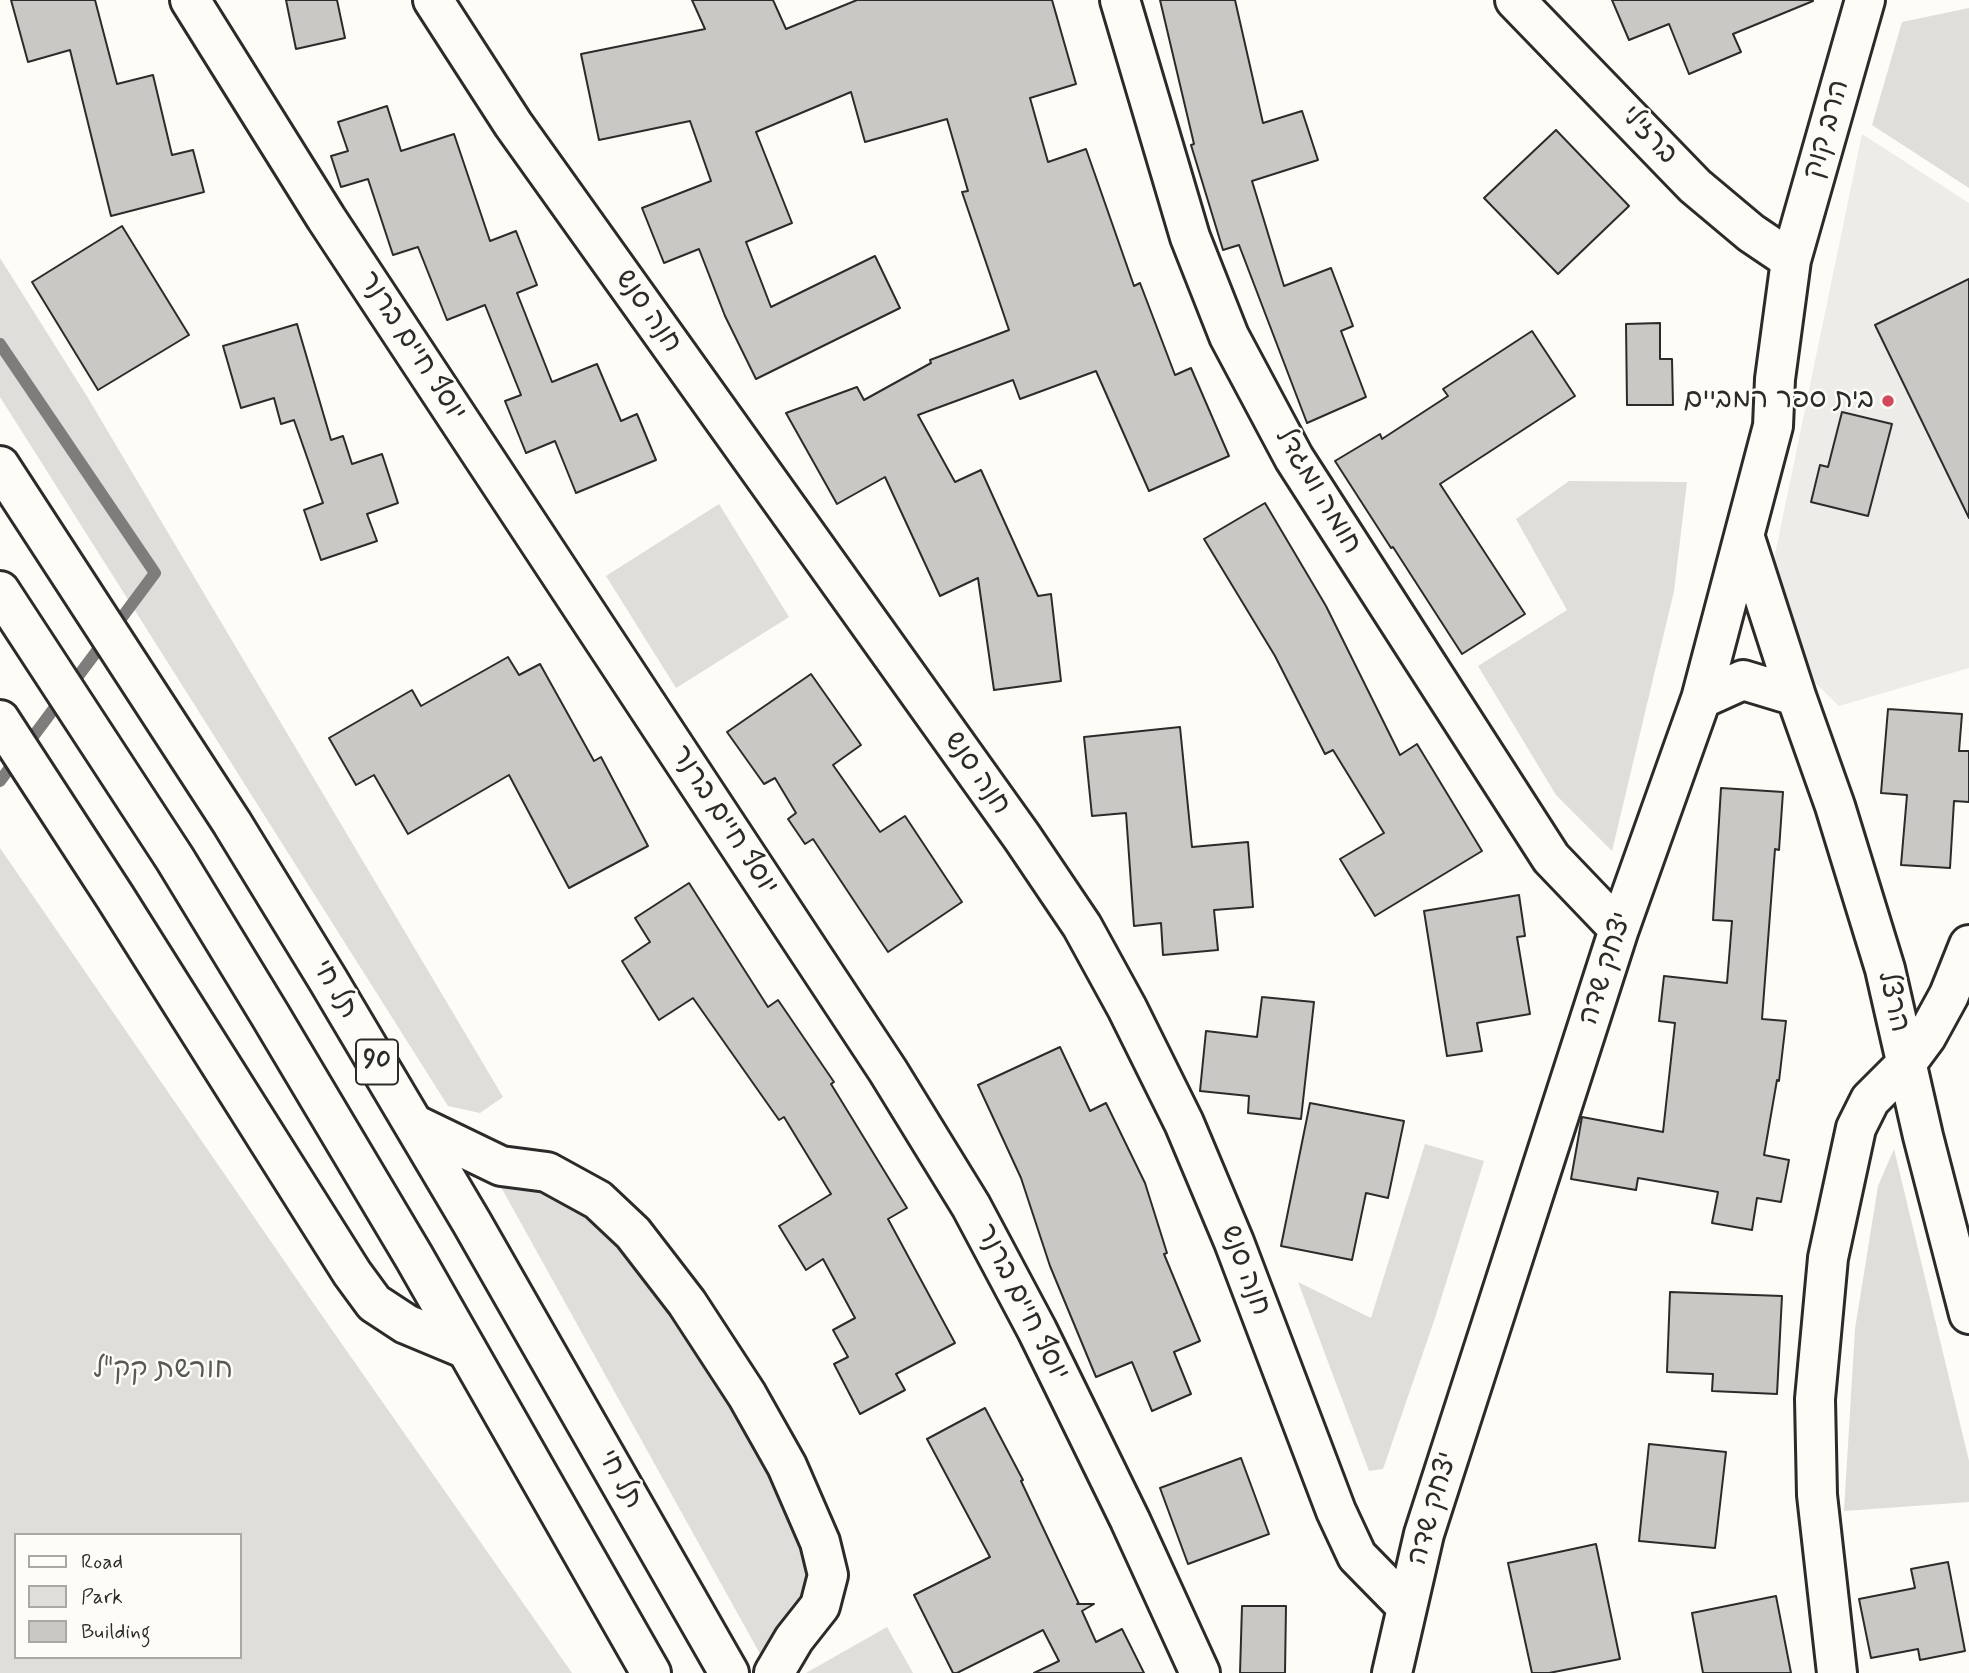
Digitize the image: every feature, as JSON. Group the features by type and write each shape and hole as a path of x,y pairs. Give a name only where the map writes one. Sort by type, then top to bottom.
{"main road":[{"name":"יוסף חיים ברנר","path":"190,0 326,218 888,1071 964,1195 1037,1330 1130,1520 1200,1673"},
{"name":"חנה סנש","path":"433,0 513,124 1022,837 1082,926 1127,1008 1184,1123 1234,1242 1336,1511 1357,1556 1407,1607"},
{"name":"חומה ומגדל","path":"1120,0 1190,237 1229,336 1294,458 1551,858 1619,929"},
{"name":"ברזילי","path":"1515,0 1695,186 1751,233 1791,260"},
{"name":"הרב קוק","path":"1791,260 1865,0"},
{"name":"יצחק שדה","path":"1392,1673 1424,1534 1619,929 1701,699 1773,426 1775,379 1791,260"},
{"name":"תל חי","path":"0,466 232,823 414,1124 729,1673"},
{"name":"הרצל","path":"1745,536 1750,559 1835,806 1885,969 1969,1314"},
{"name":"90","path":"0,591 174,859 271,1015 651,1673"},
{"path":"1701,699 1743,680 1796,696"},
{"path":"0,720 359,1283 374,1303 406,1324 466,1349"},
{"path":"1837,1673 1817,1495 1815,1399 1828,1258 1856,1128 1870,1100 1906,1064 1926,1037 1969,945"},
{"path":"414,1124 501,1166 547,1172 598,1200 633,1233 687,1303 747,1395 787,1466 820,1542 828,1576 820,1606 794,1639 774,1673"}],"shaded area":[{"name":"בית ספר רמביים","path":"1862,134 1969,203 1969,668 1839,706 1783,652 1766,598"}],"green space":[{"path":"1969,8 1969,188 1872,125 1902,22"},
{"path":"0,258 88,398 503,1097 480,1113 448,1106 0,397"},
{"path":"1569,481 1687,482 1674,591 1612,851 1556,795 1478,666 1567,610 1516,519"},
{"path":"719,504 789,617 676,688 606,576"},
{"name":"חורשת קק\"ל","path":"0,848 316,1307 572,1673 0,1673"},
{"path":"1425,1144 1484,1161 1435,1318 1383,1469 1369,1471 1298,1282 1371,1318"},
{"path":"1894,1149 1969,1461 1969,1502 1844,1511 1855,1329 1878,1186"},
{"path":"497,1180 542,1185 590,1211 676,1311 774,1472 813,1575 807,1599 764,1661"},
{"path":"887,1627 913,1673 806,1673"}],"building":[{"path":"11,0 95,0 117,84 153,75 172,155 193,150 204,192 111,216 70,50 28,62"},
{"path":"286,0 337,0 345,38 296,49"},
{"path":"692,0 773,0 786,29 857,0 1052,0 1076,84 1030,98 1048,162 1086,149 1134,286 1140,283 1175,375 1191,368 1229,456 1149,491 1096,371 1020,399 1013,380 918,415 955,482 981,470 1038,596 1051,594 1061,681 994,690 978,578 940,596 885,477 837,504 786,413 857,387 864,400 931,363 930,360 1009,330 962,192 968,191 947,119 865,142 851,92 756,132 792,223 746,242 771,307 875,256 900,308 756,379 725,316 699,249 664,263 642,208 711,181 690,121 599,140 581,54 705,29"},
{"path":"1160,0 1235,0 1263,123 1302,111 1318,160 1252,181 1284,286 1331,268 1353,326 1341,331 1366,397 1307,423 1239,245 1223,250 1191,145 1194,144"},
{"path":"1612,0 1813,1 1733,34 1741,52 1689,74 1669,24 1629,40"},
{"path":"387,106 401,151 454,134 490,241 516,231 537,285 517,293 552,382 597,364 621,421 637,414 656,460 576,493 555,441 526,453 505,401 521,395 485,305 447,320 418,247 393,255 368,179 341,187 331,156 348,151 338,122"},
{"path":"1556,130 1629,206 1558,274 1484,198"},
{"path":"122,226 189,335 98,390 32,282"},
{"path":"1969,279 1969,518 1875,325"},
{"path":"1660,323 1660,359 1672,359 1673,405 1627,405 1626,324"},
{"path":"297,324 331,440 343,436 352,464 382,454 398,503 367,514 377,541 321,560 304,510 323,503 294,420 281,424 274,398 241,408 223,346"},
{"path":"1532,331 1575,396 1440,484 1525,614 1462,654 1335,461 1380,434 1382,439 1448,396 1443,389"},
{"path":"1842,412 1892,424 1868,516 1811,502 1820,465 1828,467"},
{"path":"1265,503 1326,606 1400,755 1417,744 1482,851 1375,916 1340,859 1384,833 1333,750 1325,754 1275,656 1204,539"},
{"path":"508,657 519,675 540,664 594,761 601,757 648,846 569,888 509,775 408,834 374,775 356,785 329,738 412,690 421,706"},
{"path":"811,674 861,745 833,765 880,832 905,816 962,902 888,952 813,839 805,844 788,819 796,813 775,778 764,784 727,732"},
{"path":"1888,709 1962,714 1959,751 1969,751 1969,802 1954,801 1950,868 1901,865 1907,795 1881,793"},
{"path":"1180,727 1192,847 1248,842 1253,907 1214,910 1218,950 1163,955 1161,923 1134,926 1126,813 1092,816 1084,737"},
{"path":"1721,788 1783,792 1779,850 1775,849 1762,1019 1786,1021 1779,1081 1777,1080 1764,1155 1789,1160 1781,1202 1757,1198 1752,1230 1712,1223 1718,1192 1638,1178 1636,1190 1571,1179 1582,1117 1663,1132 1675,1023 1659,1021 1664,976 1727,983 1732,921 1713,920"},
{"path":"689,883 768,1007 778,1000 834,1082 831,1084 907,1208 888,1219 955,1343 896,1374 905,1390 860,1414 834,1364 848,1357 833,1330 855,1318 823,1259 806,1270 779,1226 831,1194 784,1117 779,1120 693,998 659,1020 622,961 650,942 635,918"},
{"path":"1519,895 1525,936 1517,937 1530,1014 1477,1023 1482,1051 1447,1056 1424,911"},
{"path":"1262,997 1314,1002 1301,1119 1248,1113 1249,1096 1200,1091 1206,1031 1257,1037"},
{"path":"1060,1047 1090,1111 1106,1103 1145,1183 1167,1253 1164,1254 1200,1341 1174,1352 1191,1394 1152,1411 1132,1362 1096,1377 1050,1266 1021,1178 978,1085"},
{"path":"1310,1103 1404,1121 1388,1198 1366,1193 1352,1260 1281,1246"},
{"path":"1670,1292 1782,1296 1777,1394 1712,1391 1713,1374 1667,1372"},
{"path":"985,1408 1023,1480 1021,1481 1079,1604 1094,1604 1082,1611 1096,1642 1122,1629 1144,1673 1034,1673 1059,1661 1043,1630 953,1673 914,1595 990,1557 927,1439"},
{"path":"1649,1444 1726,1452 1715,1548 1639,1541"},
{"path":"1241,1458 1269,1534 1188,1564 1160,1488"},
{"path":"1596,1544 1620,1659 1549,1673 1532,1673 1508,1563"},
{"path":"1948,1562 1965,1651 1920,1660 1918,1649 1871,1658 1859,1599 1915,1588 1911,1569"},
{"path":"1776,1596 1791,1673 1703,1673 1692,1613"},
{"path":"1242,1606 1286,1606 1285,1673 1240,1673"}],"waterway":[{"path":"0,344 155,573 0,781"}],"place":[{"name":"בית ספר רמביים","path":"1888,401"}]}
